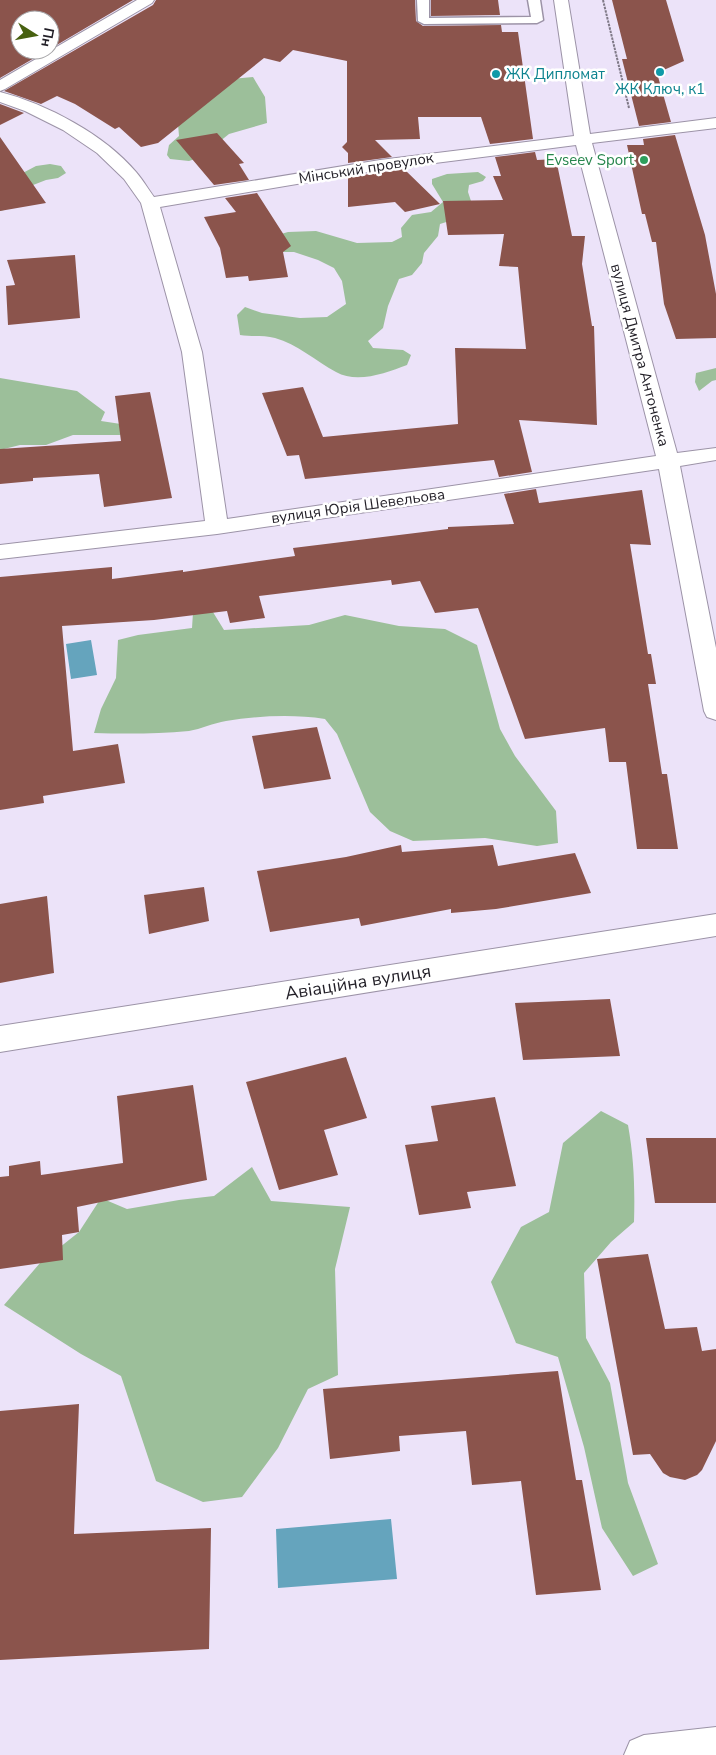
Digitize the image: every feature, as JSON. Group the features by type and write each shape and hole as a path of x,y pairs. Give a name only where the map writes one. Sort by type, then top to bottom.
{"street":[{"path":"0,86 148,0"},
{"name":"вулиця Дмитра Антоненка","path":"561,0 583,139 668,461 716,711"},
{"path":"0,97 31,108 69,127 102,149 130,175 150,203 192,352 217,527"},
{"name":"Мінський провулок","path":"150,203 380,164 716,123"},
{"name":"вулиця Юрія Шевельова","path":"0,552 217,527 716,454"},
{"name":"Авіаційна вулиця","path":"0,1039 716,925"},
{"path":"644,1755 716,1747"}],"lane":[{"path":"423,0 424,21 433,21 537,20 534,0"}],"path":[{"path":"603,0 630,112"}],"green space":[{"path":"253,77 265,97 267,123 229,134 219,142 219,151 189,161 170,159 167,155 169,145 179,136 178,124 231,79"},
{"path":"50,164 61,166 66,173 58,178 46,180 5,196 4,210 0,211 0,185 36,166"},
{"path":"478,172 486,177 483,181 469,185 468,192 471,201 459,218 440,224 438,236 424,253 422,263 412,275 399,279 388,306 383,328 368,341 373,348 403,350 411,355 407,365 372,376 353,377 336,372 299,348 283,341 271,337 240,335 237,315 245,307 262,313 300,318 327,317 346,304 342,281 334,268 294,252 270,252 250,243 288,232 316,231 357,243 392,242 402,237 401,228 412,215 431,212 443,202 432,184 432,179 447,174"},
{"path":"716,368 716,380 699,391 695,382 696,373"},
{"path":"0,378 77,391 105,412 101,421 134,426 120,435 73,435 46,445 20,445 0,450"},
{"path":"194,597 208,604 224,630 309,625 345,615 399,626 445,629 477,645 500,729 515,756 556,811 558,843 537,846 485,838 413,841 390,831 370,812 337,734 325,719 300,716 263,717 221,722 189,731 141,734 94,733 101,709 116,678 118,640 138,635 192,628"},
{"path":"601,1111 628,1125 634,1174 634,1222 611,1242 584,1273 586,1338 610,1383 628,1483 658,1564 633,1576 602,1528 584,1447 558,1357 516,1343 491,1282 521,1227 549,1212 563,1143"},
{"path":"252,1167 271,1201 350,1207 335,1269 338,1375 308,1389 278,1448 242,1497 203,1502 156,1481 121,1376 81,1354 4,1305 40,1263 79,1232 101,1198 127,1209 214,1196"}],"water":[{"path":"91,640 97,675 71,679 66,644"},
{"path":"391,1519 397,1579 278,1588 276,1529"}],"building":[{"path":"0,0 133,0 60,43 60,10 10,10 10,60 31,60 0,78"},
{"path":"156,0 415,0 416,21 423,26 501,25 502,32 518,32 533,139 490,144 481,117 418,117 420,139 375,140 392,157 348,163 348,153 342,147 347,142 347,61 293,50 280,62 264,58 158,143 141,147 119,127 115,129 75,104 57,96 41,104 4,91 153,5"},
{"path":"431,0 498,0 500,15 431,16"},
{"path":"612,0 666,0 684,61 657,73 671,122 639,126 622,59 627,59"},
{"path":"0,104 24,113 0,125"},
{"path":"217,133 244,163 239,164 249,180 214,185 176,140"},
{"path":"675,135 705,235 716,294 716,338 676,339 664,304 656,242 652,242 645,214 642,214 627,145 644,145 643,139"},
{"path":"0,137 46,203 0,211"},
{"path":"535,152 537,160 556,159 572,236 585,236 582,264 592,326 594,326 597,425 519,420 532,472 499,477 494,460 305,479 299,455 287,456 262,393 303,387 323,437 458,424 455,348 526,349 518,267 499,266 504,234 448,235 443,201 503,200 493,176 501,176 495,157"},
{"path":"404,169 440,204 405,212 395,202 348,207 348,177"},
{"path":"257,193 291,246 283,252 288,277 249,281 248,276 226,278 220,248 204,217 236,212 225,198"},
{"path":"75,255 80,318 8,325 6,286 15,285 7,260"},
{"path":"150,392 172,498 104,507 99,474 33,478 33,481 0,484 0,449 121,441 115,396"},
{"path":"536,489 539,503 642,490 651,545 630,544 648,654 651,654 656,684 648,684 662,774 667,774 678,849 637,849 626,762 609,762 605,728 525,739 478,608 435,613 420,581 392,585 391,580 259,596 265,618 230,623 227,611 154,620 62,626 73,751 118,744 125,783 43,796 44,803 0,810 0,577 112,567 112,579 183,570 183,572 295,556 293,548 448,529 448,527 514,524 504,494"},
{"path":"317,727 331,779 264,789 252,736"},
{"path":"401,845 402,852 493,845 498,866 575,853 591,893 496,909 451,913 451,909 361,926 359,918 270,932 257,871 346,857"},
{"path":"204,887 209,921 149,934 144,895"},
{"path":"47,896 54,973 0,983 0,904"},
{"path":"610,999 620,1056 523,1060 515,1003"},
{"path":"346,1057 367,1118 324,1130 338,1175 279,1190 246,1082"},
{"path":"193,1085 207,1180 77,1207 79,1232 62,1235 63,1260 0,1269 0,1177 9,1176 9,1166 40,1161 41,1175 123,1163 117,1096"},
{"path":"495,1097 516,1186 467,1192 471,1208 419,1215 405,1145 438,1141 431,1106"},
{"path":"646,1138 716,1138 716,1203 655,1203"},
{"path":"648,1254 665,1329 697,1327 702,1351 716,1349 716,1441 702,1470 697,1475 685,1480 670,1477 663,1473 650,1454 633,1455 597,1259"},
{"path":"558,1371 576,1480 582,1480 601,1590 536,1595 521,1481 472,1485 466,1431 399,1436 400,1451 330,1459 323,1389"},
{"path":"79,1404 74,1534 211,1528 209,1649 0,1660 0,1411"}],"place":[{"name":"ЖК Ключ, к1","path":"660,72"},
{"name":"ЖК Дипломат","path":"496,74"},
{"name":"Evseev Sport","path":"644,160"}]}
